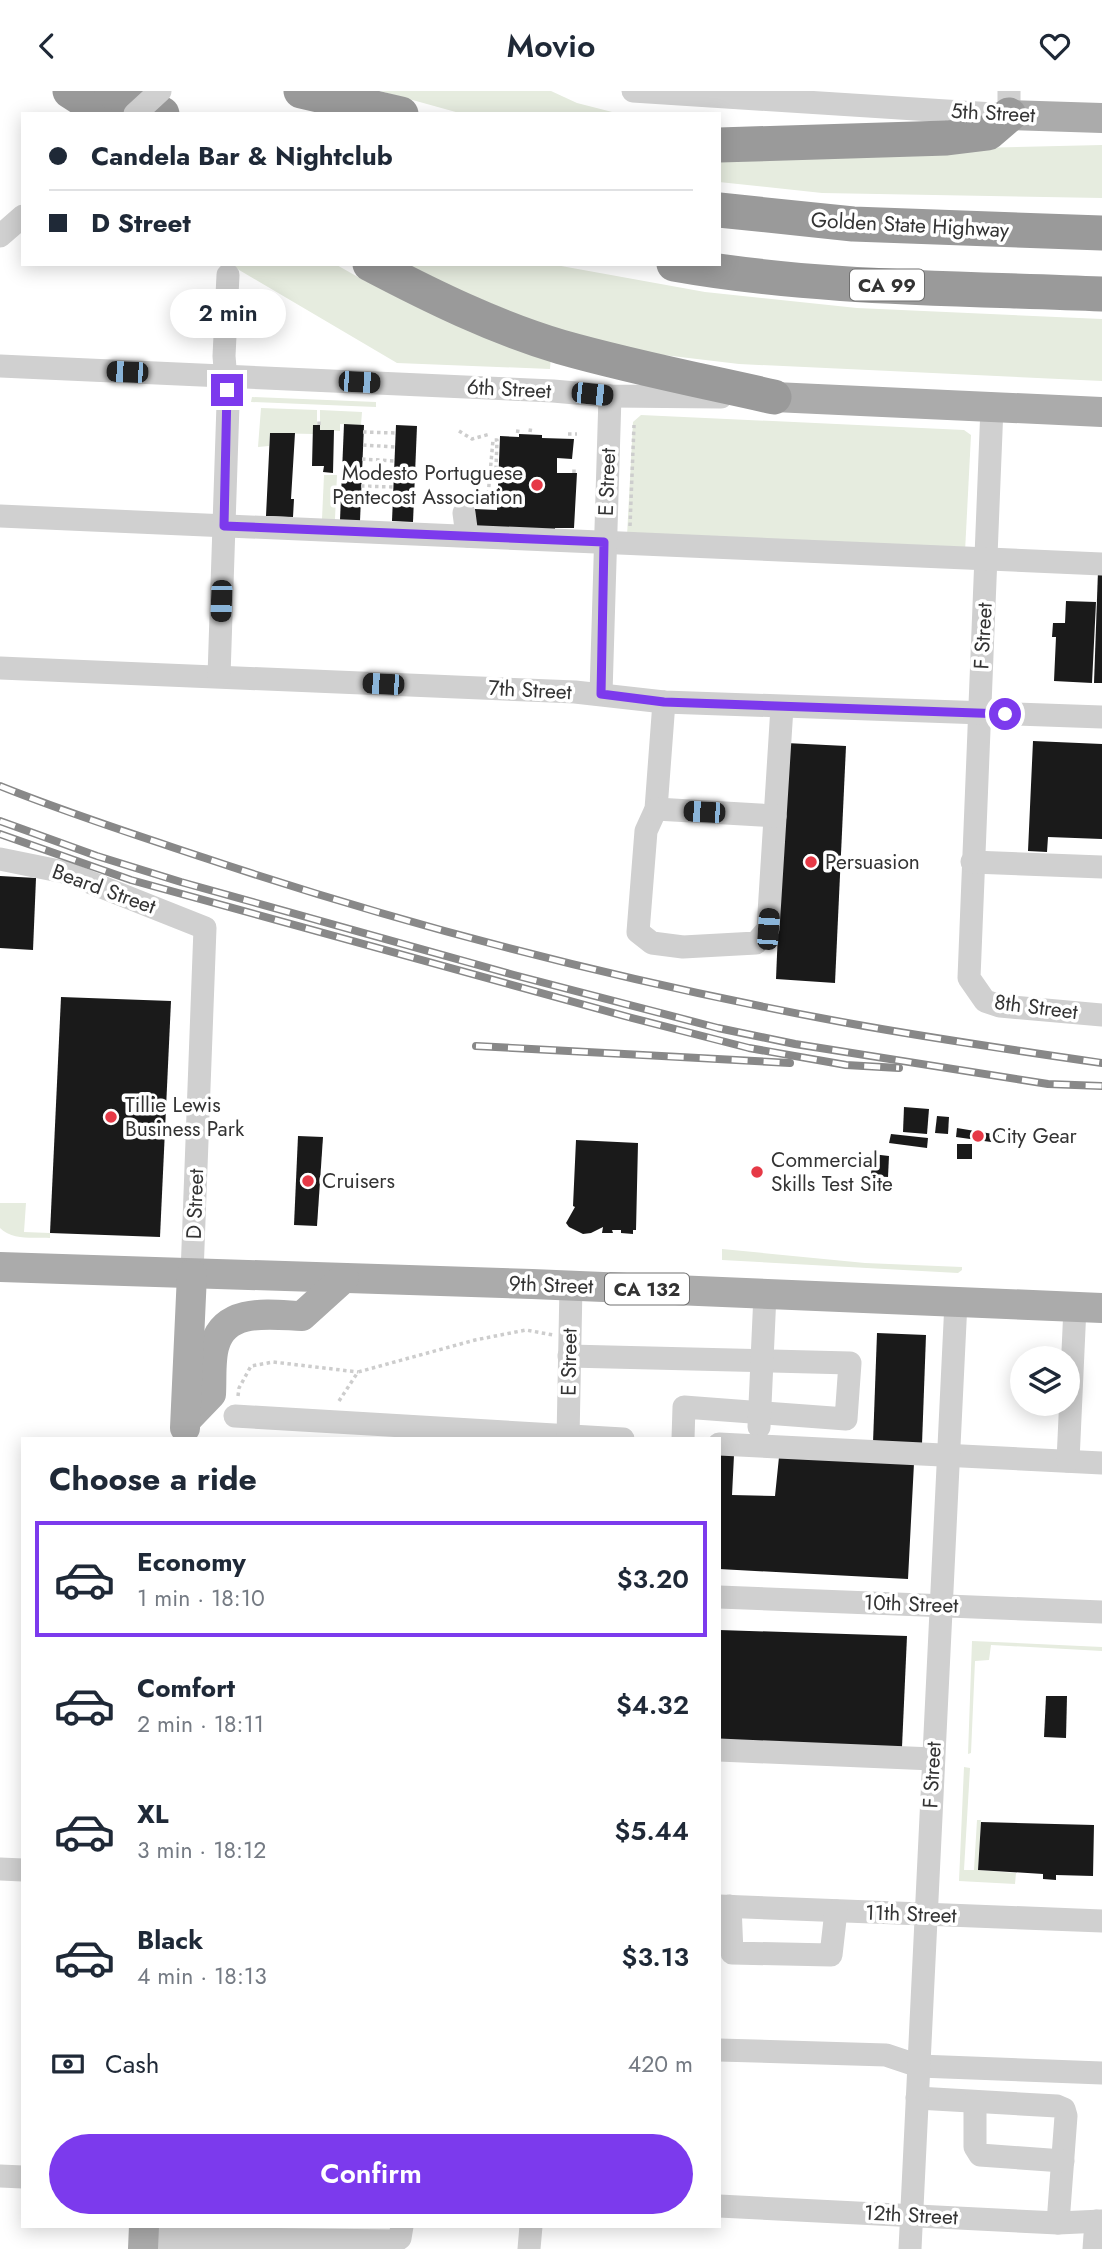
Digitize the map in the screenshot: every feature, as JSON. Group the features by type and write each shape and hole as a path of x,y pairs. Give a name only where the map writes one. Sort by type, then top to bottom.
{"highway":[{"path":"70,91 103,112"},
{"path":"113,91 158,112"},
{"path":"277,91 334,112"},
{"path":"301,91 392,112"},
{"path":"721,145 947,138 988,133 1009,103"},
{"name":"Golden State Highway","path":"721,210 853,224 1102,233"},
{"path":"853,224 932,211 1102,210"},
{"path":"374,266 427,294 495,323 560,346 774,397"},
{"name":"CA 99","path":"687,266 748,275 866,285 1102,295"}],"main road":[{"name":"5th Street","path":"1009,103 1102,118"},
{"name":"6th Street","path":"774,397 1102,412"},
{"name":"9th Street","path":"0,1267 344,1277 1088,1307"},
{"name":"D Street","path":"185,1429 192,1274"},
{"path":"185,1429 211,1394 214,1345 229,1321 241,1317 302,1316 344,1277"}],"street":[{"path":"137,112 160,91"},
{"name":"5th Street","path":"633,91 1009,103"},
{"path":"0,236 21,218"},
{"path":"219,676 228,404 225,356 228,275"},
{"name":"6th Street","path":"0,366 553,390 610,396 774,397"},
{"name":"E Street","path":"601,694 610,396"},
{"name":"F Street","path":"976,990 969,978 969,964 992,407"},
{"path":"0,516 224,526 465,525 604,542 1102,564"},
{"name":"7th Street","path":"0,667 601,694 664,702 1102,716"},
{"path":"664,702 656,809 646,831 638,932 652,943 683,947 756,943 768,929 782,707"},
{"path":"656,809 775,816"},
{"name":"Beard Street","path":"0,859 64,872 205,928"},
{"path":"972,862 1102,867"},
{"name":"D Street","path":"192,1274 205,928"},
{"name":"8th Street","path":"976,990 985,1001 1000,1006 1102,1015"},
{"name":"E Street","path":"568,1437 571,1286"},
{"path":"758,1446 765,1294"},
{"name":"F Street","path":"910,2249 956,1302"},
{"path":"1068,1461 1088,1307"},
{"path":"569,1348 850,1363 846,1419 684,1407 683,1437"},
{"path":"235,1416 568,1437"},
{"path":"721,1444 1102,1463"},
{"name":"10th Street","path":"721,1597 1102,1612"},
{"path":"721,1750 933,1759"},
{"path":"0,1869 21,1870"},
{"path":"725,1906 732,1953 831,1955 836,1911"},
{"name":"11th Street","path":"725,1906 1102,1921"},
{"path":"721,2050 886,2055 919,2066 1102,2073"},
{"path":"917,2098 1057,2106 1064,2109 1066,2116 1058,2223"},
{"path":"975,2102 975,2147 980,2155 1063,2161"},
{"path":"0,2176 21,2177"},
{"name":"12th Street","path":"721,2206 1058,2223 1099,2221"},
{"path":"1094,2249 1099,2221"},
{"path":"144,2238 396,2241 400,2238 402,2228"},
{"path":"529,2249 531,2228"}],"path":[{"path":"318,425 319,419"},
{"path":"629,535 634,425"},
{"path":"530,432 531,426"},
{"path":"459,431 472,439 490,434"},
{"path":"516,431 523,432"},
{"path":"363,432 396,433"},
{"path":"568,434 577,434"},
{"path":"488,496 492,440 497,440 498,469"},
{"path":"363,446 395,447"},
{"path":"362,459 395,461"},
{"path":"478,468 491,469"},
{"path":"362,473 394,474"},
{"path":"361,486 393,488"},
{"path":"477,491 497,497"},
{"path":"360,500 393,502"},
{"path":"235,1416 239,1388 251,1366 273,1362 358,1372 475,1340 526,1330 569,1348"},
{"path":"339,1401 358,1372"}],"shaded area":[{"path":"380,91 551,91 577,103 612,112 456,112"},
{"path":"1102,145 1102,198 822,193 721,182 721,154"},
{"path":"232,266 339,266 365,281 551,356 550,369 397,363"},
{"path":"403,266 561,266 705,292 857,308 1102,319 1102,381 739,364 655,354 549,328"},
{"path":"252,397 376,402 376,407 251,402"},
{"path":"261,408 317,410 317,425 313,425 313,434 270,433 269,446 258,447"},
{"path":"320,410 362,412 361,425 340,424 340,431 320,430"},
{"path":"641,415 964,430 971,435 965,552 627,536 633,422"},
{"path":"324,475 337,475 335,519 322,519"},
{"path":"0,1203 26,1203 24,1232 50,1233 50,1238 23,1237 5,1232 0,1228"},
{"path":"722,1249 865,1263 962,1267 962,1270 958,1273 722,1260"},
{"path":"972,1641 1102,1647 1102,1651 991,1645 989,1660 975,1661 971,1753 968,1754"},
{"path":"964,1767 970,1768 964,1870 974,1870 977,1820 981,1820 978,1870 1016,1873 1015,1884 959,1881"}],"building":[{"path":"344,424 364,425 360,521 340,520"},
{"path":"313,425 320,425 320,430 334,430 333,473 323,472 324,466 312,466"},
{"path":"396,425 417,426 413,522 392,521"},
{"path":"270,433 295,433 291,499 294,499 293,517 266,516"},
{"name":"Modesto Portuguese Pentecost Association","path":"519,434 574,439 572,459 557,458 557,473 577,473 574,528 555,528 555,532 475,526 475,509 497,510 500,436 519,437"},
{"path":"1098,571 1102,571 1102,683 1094,683"},
{"path":"1066,601 1096,602 1092,683 1054,681 1056,637 1052,637 1053,623 1065,623"},
{"path":"1033,741 1102,744 1102,839 1048,837 1047,852 1028,851"},
{"name":"Persuasion","path":"786,743 846,746 835,983 776,979"},
{"path":"0,876 36,878 33,950 0,948"},
{"name":"Tillie Lewis Business Park","path":"61,997 171,1001 160,1237 50,1233"},
{"path":"904,1107 929,1109 927,1134 903,1132"},
{"path":"937,1116 949,1117 948,1134 935,1133"},
{"name":"City Gear","path":"957,1128 999,1135 998,1143 956,1137"},
{"path":"891,1134 928,1138 927,1148 889,1143"},
{"name":"Cruisers","path":"298,1136 323,1137 317,1226 294,1225"},
{"path":"576,1140 638,1143 636,1230 633,1230 633,1234 621,1233 621,1230 602,1233 603,1227 583,1234 566,1223 575,1207"},
{"path":"957,1144 972,1144 972,1159 957,1159"},
{"path":"872,1154 889,1156 888,1177 871,1176"},
{"path":"877,1333 926,1335 922,1444 873,1443"},
{"path":"721,1454 734,1455 732,1495 775,1496 779,1457 914,1463 908,1579 721,1569"},
{"path":"721,1630 907,1636 902,1747 721,1740"},
{"path":"1046,1696 1067,1696 1066,1738 1044,1737"},
{"path":"981,1822 1094,1825 1093,1876 1056,1875 1056,1880 1043,1879 1043,1874 978,1870"}],"railway":[{"path":"0,786 102,824 285,884 526,953 689,991 853,1024 1102,1063"},
{"path":"0,821 97,856 181,882 514,975 718,1028 795,1044 1048,1084 1102,1086"},
{"path":"0,834 131,880 632,1018 749,1048 846,1065 899,1068"},
{"path":"476,1046 790,1063"}],"place":[{"name":"Modesto Portuguese Pentecost Association","path":"537,485"},
{"name":"Persuasion","path":"811,862"},
{"name":"Tillie Lewis Business Park","path":"111,1117"},
{"name":"City Gear","path":"978,1136"},
{"name":"Commercial Skills Test Site","path":"757,1172"},
{"name":"Cruisers","path":"308,1181"}],"route":[{"path":"227,390 224,526 604,542 601,694 664,702 1005,714"}]}
